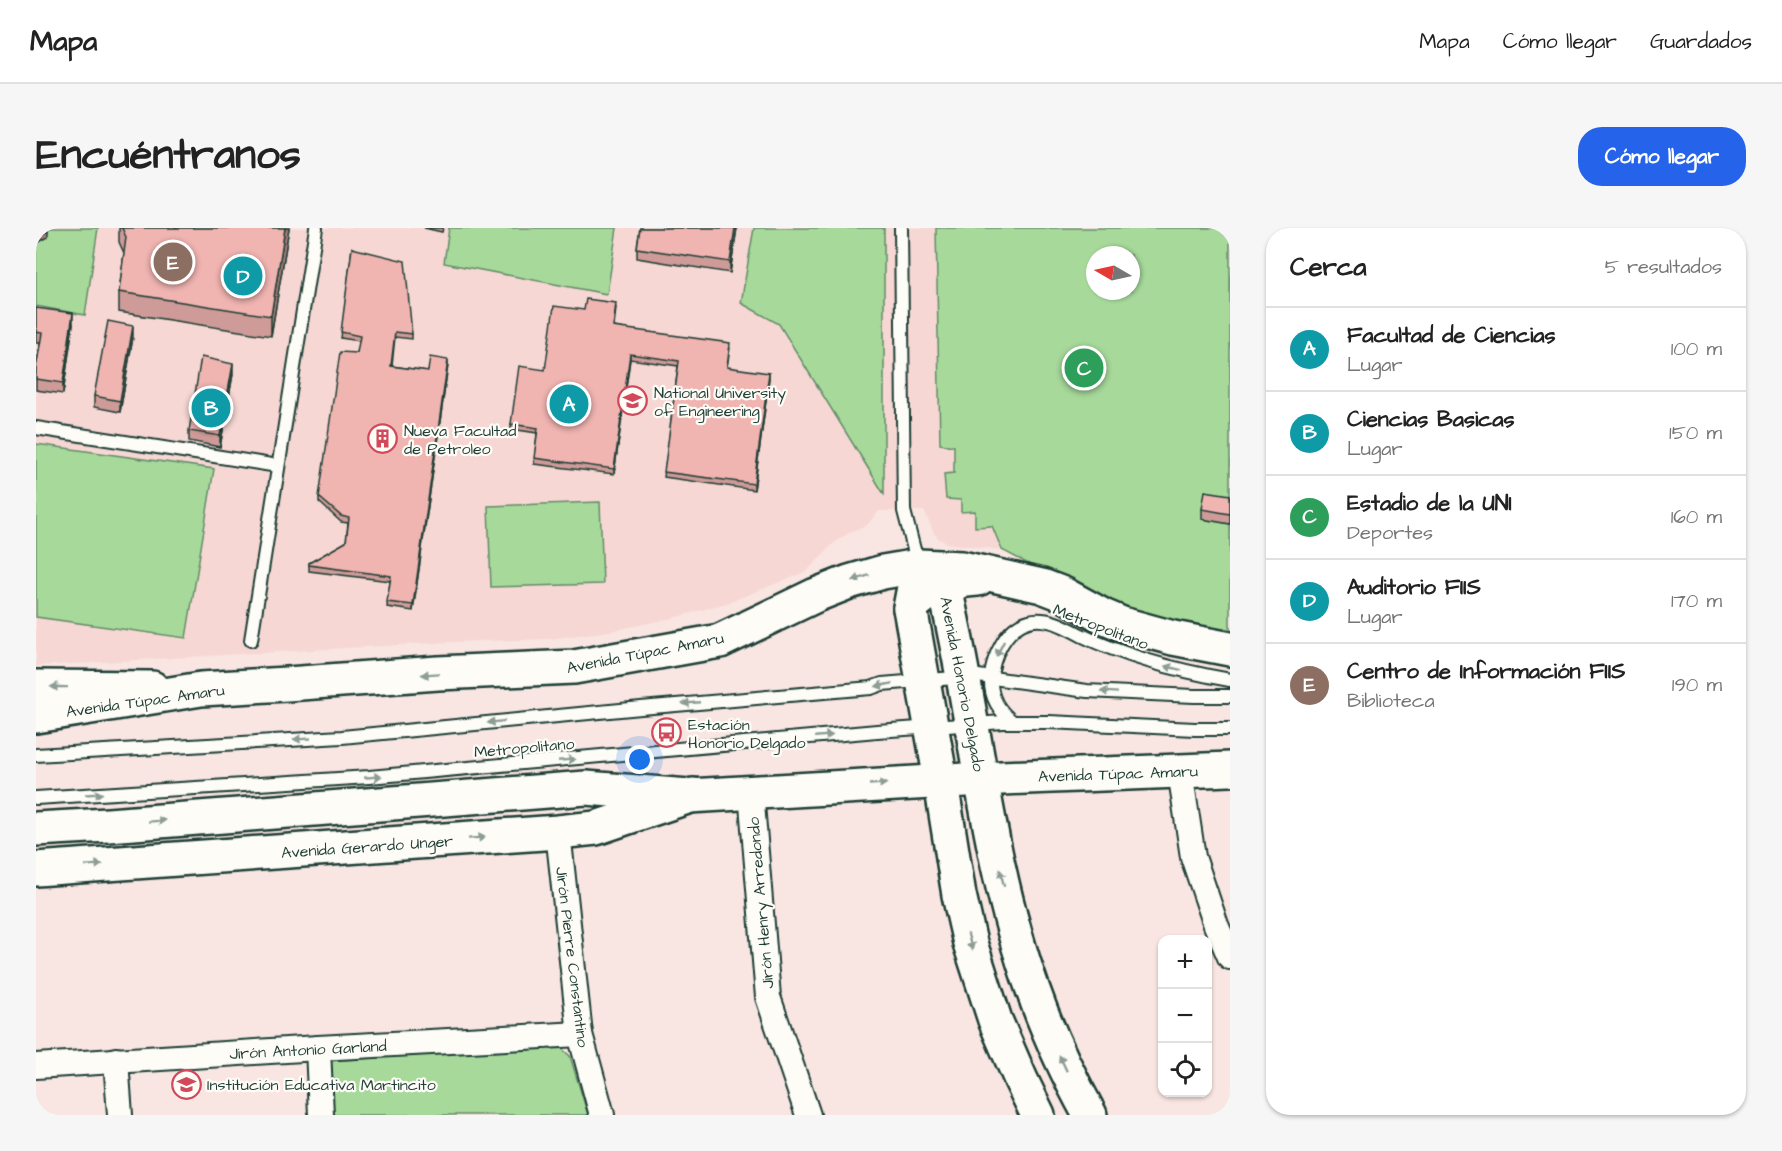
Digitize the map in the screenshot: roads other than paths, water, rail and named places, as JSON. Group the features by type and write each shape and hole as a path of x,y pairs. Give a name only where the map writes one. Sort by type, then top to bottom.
{"main road":[{"name":"Avenida Túpac Amaru","path":"36,716 201,689 438,673 573,667 720,641 816,595 849,582 884,572 918,566 962,568 1006,577 1053,590 1122,624 1173,638 1230,649"},
{"name":"Avenida Honorio Delgado","path":"1038,1115 995,1020 970,943 959,895 910,608 918,566 944,584 977,677 972,725 1000,872 1030,981 1056,1047 1090,1115"},
{"path":"910,608 924,595 944,584 966,579 1006,577"},
{"path":"36,687 201,689"},
{"name":"Avenida Túpac Amaru","path":"36,829 586,788 694,795 981,779 1230,769"},
{"name":"Avenida Gerardo Unger","path":"36,869 596,828 694,795"}],"street":[{"path":"1180,771 1193,857 1216,925 1230,957"},
{"name":"Jirón Henry Arredondo","path":"751,792 768,997 808,1115"},
{"name":"Jirón Pierre Constantino","path":"558,832 580,1034 602,1115"},
{"name":"Jirón Antonio Garland","path":"36,1066 580,1034"},
{"path":"318,1048 321,1115"},
{"path":"116,1060 120,1115"}],"lane":[{"path":"251,640 316,228"},
{"path":"901,228 905,515 918,566"},
{"path":"36,428 278,466"},
{"name":"Metropolitano","path":"977,677 995,659 1008,635 1028,621 1038,620 1063,626 1101,645 1152,663 1230,680"},
{"name":"Metropolitano","path":"977,677 992,689 996,704 1013,722"},
{"name":"Metropolitano","path":"36,755 342,737 871,688 882,684 924,680 977,677 1087,691 1230,696"},
{"name":"Metropolitano","path":"36,798 369,777 932,727 1013,722 1230,729"}],"place":[{"name":"Centro de Información FIIS","path":"173,262"},
{"name":"Auditorio FIIS","path":"243,276"},
{"name":"Estadio de la UNI","path":"1084,368"},
{"name":"National University of Engineering","path":"633,401"},
{"name":"Facultad de Ciencias","path":"569,404"},
{"name":"Ciencias Basicas","path":"211,408"},
{"name":"Nueva Facultad de Petroleo","path":"383,439"},
{"name":"Estación Honorio Delgado","path":"667,733"},
{"name":"Institución Educativa Martincito","path":"186,1084"}]}
